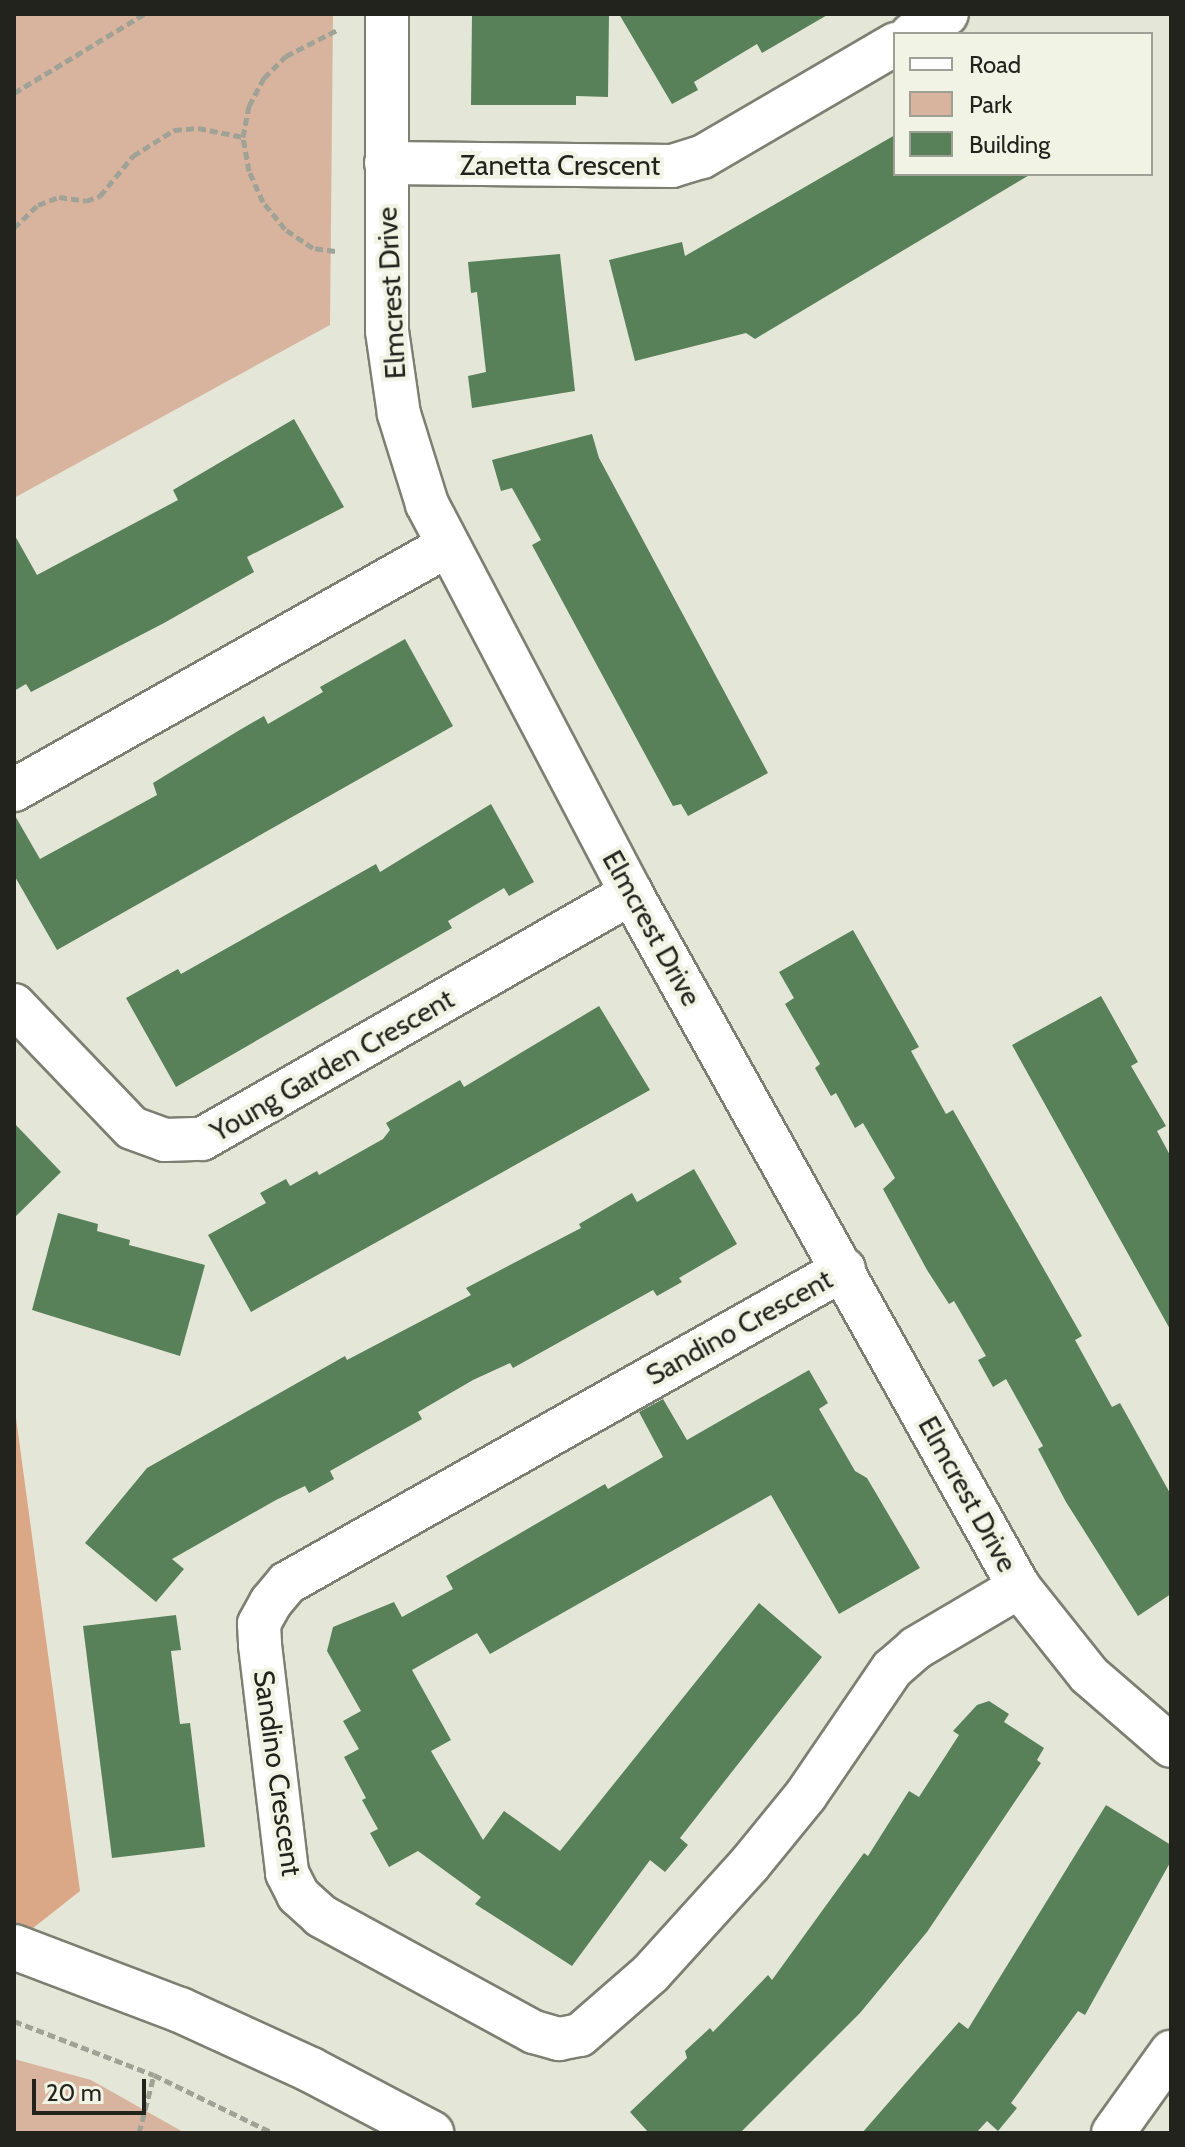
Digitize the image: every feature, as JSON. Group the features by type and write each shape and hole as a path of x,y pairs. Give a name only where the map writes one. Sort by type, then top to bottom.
{"main road":[{"path":"14,1947 180,2010 311,2070 431,2133"}],"street":[{"name":"Elmcrest Drive","path":"387,14 386,163 391,368 409,452 448,545 631,893 844,1269 1019,1587 1089,1675 1171,1746"},
{"path":"916,32 947,14"},
{"name":"Zanetta Crescent","path":"386,163 672,166 702,157 893,45"},
{"path":"14,790 448,545"},
{"name":"Young Garden Crescent","path":"14,1005 132,1128 165,1140 202,1139 631,893"},
{"name":"Sandino Crescent","path":"844,1269 287,1583 271,1602 259,1624 287,1873 298,1895 321,1916 534,2032 559,2039 580,2035 651,1973 749,1865 806,1795 892,1669 916,1648 1019,1587"},
{"path":"1113,2133 1171,2052"}],"path":[{"path":"14,93 144,14"},
{"path":"335,251 313,248 285,229 263,202 249,171 243,137 249,106 264,78 286,56 337,30"},
{"path":"14,228 38,205 59,197 86,201 100,196 133,156 174,130 198,128 243,137"},
{"path":"14,2021 154,2075 273,2133"},
{"path":"139,2133 154,2075"}],"green space":[{"path":"14,14 333,14 330,325 14,498"},
{"path":"14,2059 91,2080 185,2133 14,2133"}],"shaded area":[{"path":"14,1403 80,1891 14,1943"}],"building":[{"path":"472,14 609,14 608,97 576,96 576,105 471,105"},
{"path":"619,14 829,14 762,53 757,44 694,82 698,90 672,104"},
{"path":"893,136 893,176 1028,176 755,339 746,333 635,361 609,260 682,242 685,256"},
{"path":"560,254 575,391 472,408 468,376 486,372 477,292 471,293 468,262"},
{"path":"294,419 344,507 247,557 254,572 164,623 31,692 26,684 14,691 14,534 37,575 178,500 173,490"},
{"path":"592,434 599,458 768,773 688,816 681,804 673,806 532,545 541,540 512,488 501,491 492,460"},
{"path":"405,639 453,726 57,950 14,875 14,814 40,859 157,795 153,783 238,731 264,716 268,724 323,692 320,687"},
{"path":"491,804 534,882 509,896 504,888 448,921 452,928 176,1087 126,998 178,969 181,974 376,864 380,872"},
{"path":"853,930 919,1047 911,1051 946,1114 953,1110 1082,1336 1075,1340 1112,1407 1120,1403 1171,1495 1171,1594 1138,1616 1066,1502 1038,1449 1043,1446 1006,1379 993,1387 978,1360 986,1356 954,1301 949,1304 927,1270 883,1189 895,1178 863,1123 855,1128 836,1093 831,1096 815,1068 820,1064 785,1004 794,998 779,972"},
{"path":"1101,996 1138,1062 1131,1066 1166,1126 1157,1131 1171,1157 1171,1331 1012,1045"},
{"path":"599,1006 650,1090 251,1312 208,1235 266,1203 260,1193 286,1179 290,1186 317,1171 319,1175 383,1139 390,1130 386,1123 460,1080 464,1087"},
{"path":"14,1123 61,1172 14,1218"},
{"path":"694,1169 737,1244 679,1278 682,1282 657,1296 653,1290 513,1368 510,1363 473,1380 418,1412 422,1419 330,1471 334,1479 309,1493 305,1486 276,1500 172,1559 184,1569 156,1602 85,1543 147,1468 345,1356 347,1360 471,1295 466,1288 581,1228 579,1224 632,1193 637,1202"},
{"path":"58,1213 98,1224 97,1231 130,1240 129,1245 205,1265 180,1356 32,1310"},
{"path":"809,1370 828,1403 819,1409 855,1471 867,1478 920,1568 839,1614 771,1495 490,1654 477,1633 412,1670 451,1740 431,1751 483,1840 504,1811 560,1851 759,1603 822,1657 680,1838 688,1845 665,1872 650,1860 572,1966 475,1904 481,1897 418,1851 389,1867 370,1833 378,1829 362,1800 366,1798 344,1757 359,1749 343,1721 361,1711 327,1651 333,1627 394,1602 402,1617 453,1589 446,1576 605,1484 608,1489 663,1457 639,1412 663,1399 687,1440"},
{"path":"176,1615 181,1650 171,1651 180,1724 190,1723 205,1847 112,1858 83,1626"},
{"path":"989,1701 1009,1714 1004,1722 1044,1748 1037,1760 1041,1763 927,1932 860,2013 740,2133 649,2133 630,2112 687,2058 685,2051 710,2028 713,2032 768,1975 772,1980 864,1853 868,1856 909,1791 919,1797 959,1735 953,1731 977,1705"},
{"path":"1106,1805 1171,1845 1171,1861 1085,2015 1078,2011 1011,2103 1017,2108 998,2131 987,2121 976,2133 862,2133 959,2022 968,2029"}]}
